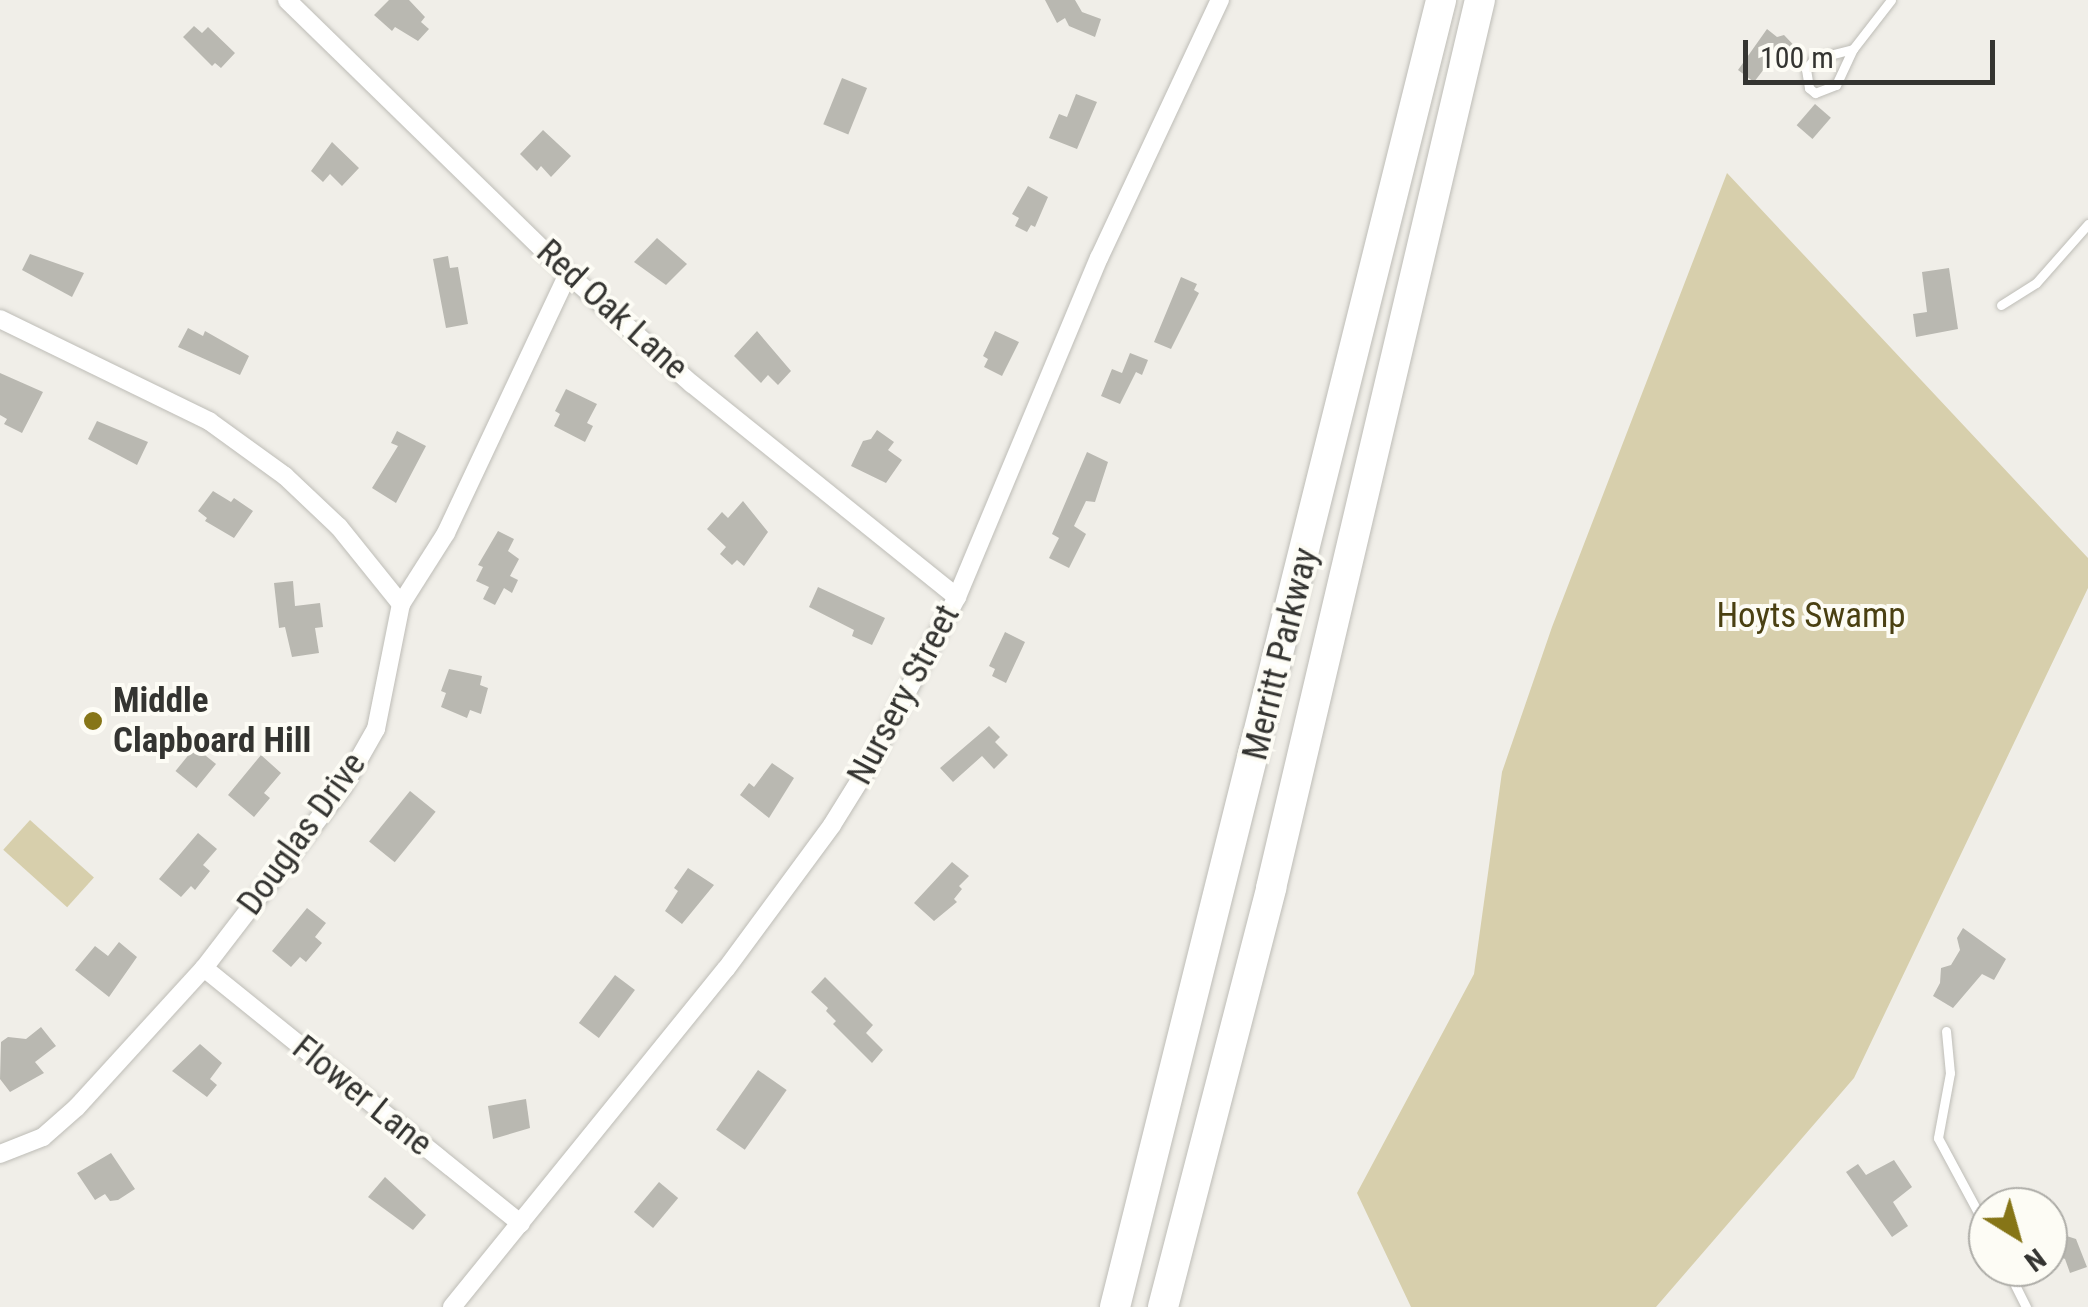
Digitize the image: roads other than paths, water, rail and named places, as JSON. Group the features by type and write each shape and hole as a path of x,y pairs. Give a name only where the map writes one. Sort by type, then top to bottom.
{"highway":[{"name":"Merritt Parkway","path":"1116,1307 1441,0"},
{"name":"Merritt Parkway","path":"1163,1307 1271,888 1480,0"}],"street":[{"name":"Red Oak Lane","path":"287,0 568,274 692,384 957,597"},
{"name":"Nursery Street","path":"452,1307 726,969 832,825 865,772 957,597 1099,258 1220,0"},
{"name":"Douglas Drive","path":"0,1154 43,1138 204,968 343,786 376,728 401,604 446,533 568,274"},
{"path":"0,319 209,421 285,476 339,527 401,604"},
{"name":"Flower Lane","path":"204,968 521,1224"}],"lane":[{"path":"1853,49 1814,59 1806,69 1808,88 1826,92 1836,85 1853,49 1891,0"},
{"path":"2001,305 2036,284 2088,224"},
{"path":"1946,1030 1950,1074 1938,1138 1968,1194"}],"place":[{"name":"Middle Clapboard Hill","path":"93,721"}],"park label":[{"name":"Hoyts Swamp","path":"1811,616"}]}
